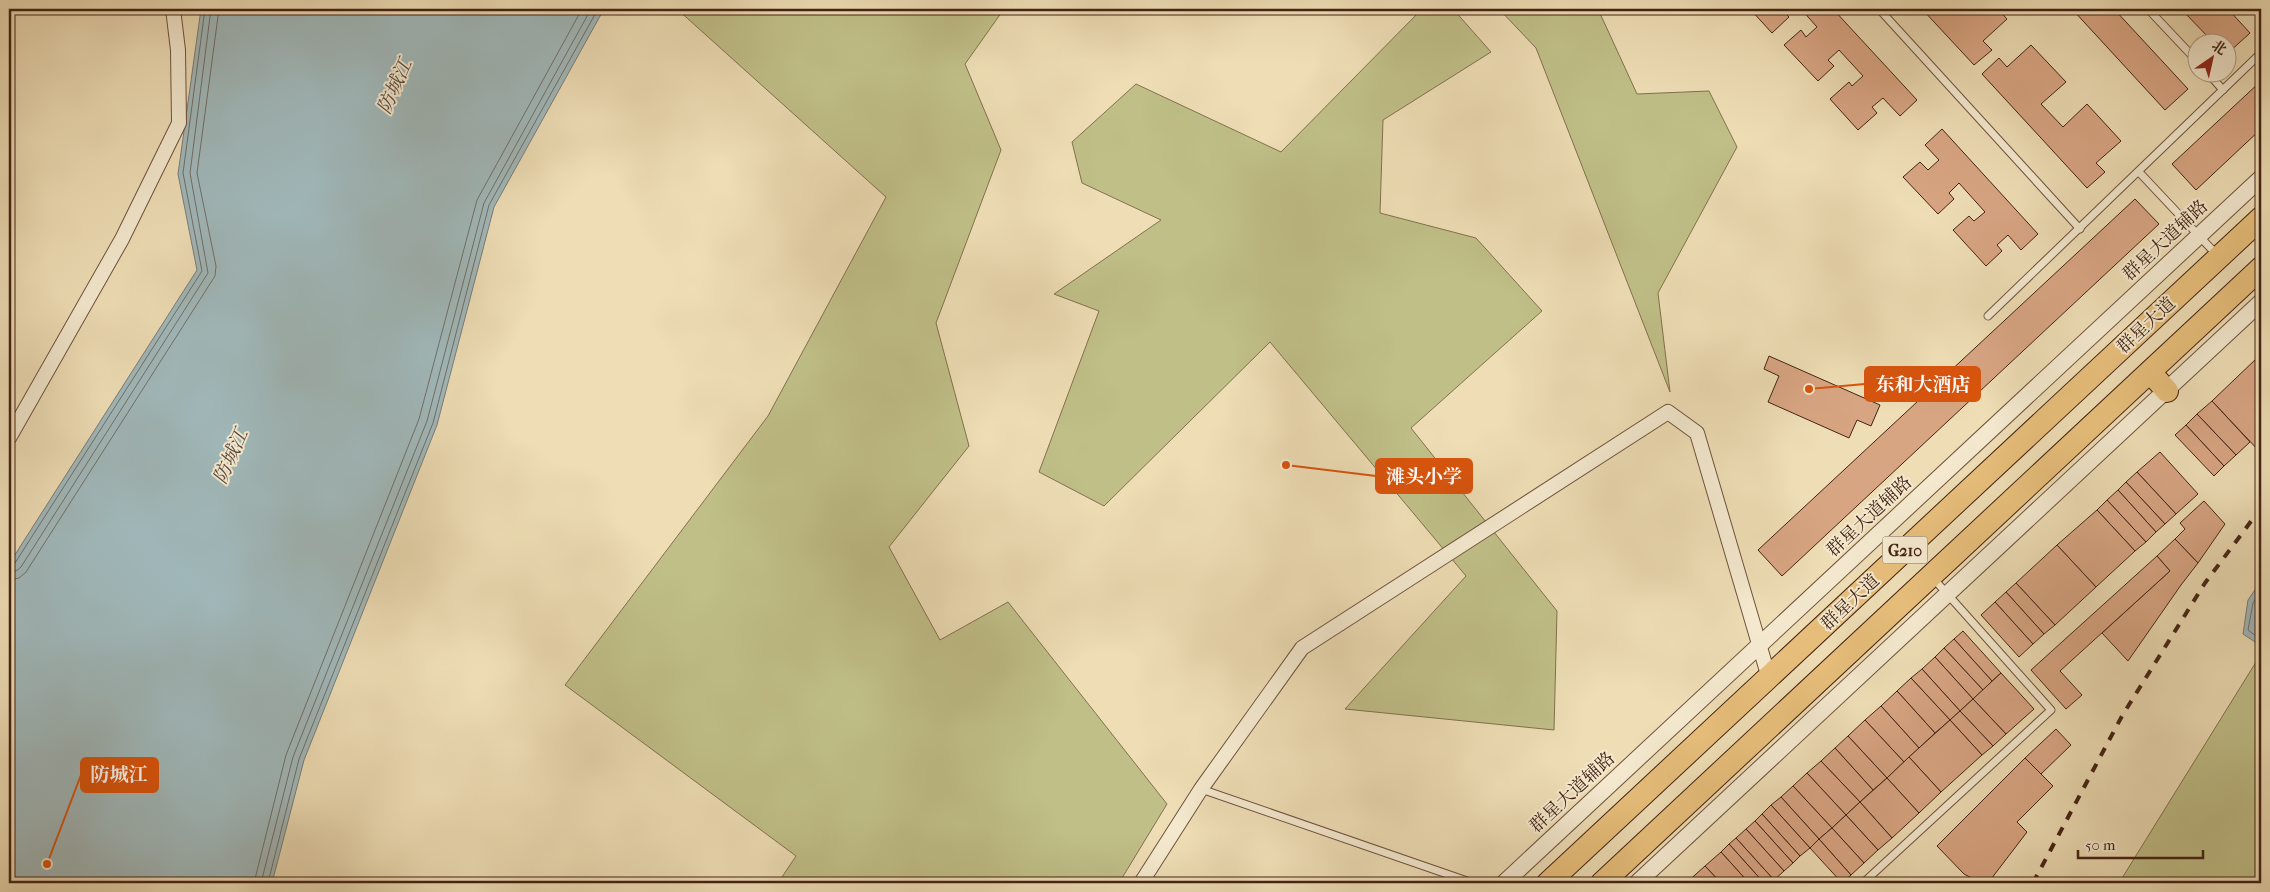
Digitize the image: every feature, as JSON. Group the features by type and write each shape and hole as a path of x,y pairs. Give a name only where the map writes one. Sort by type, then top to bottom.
{"highway":[{"name":"群星大道","path":"1548,883 2261,218"},
{"name":"群星大道","path":"1602,883 2261,268"},
{"path":"2150,372 2166,391"}],"street":[{"path":"9,438 122,239 179,123 178,50 173,9"},
{"name":"群星大道辅路","path":"1504,883 2261,178"},
{"path":"1637,883 2261,302"},
{"path":"1141,883 1201,789 1302,648 1668,412 1697,433 1758,646 1769,678"}],"lane":[{"path":"1879,9 2080,229"},
{"path":"2148,9 2188,51"},
{"path":"1988,316 2261,53"},
{"path":"2216,82 2223,90"},
{"path":"2139,172 2219,257"},
{"path":"1866,882 2051,710 1931,576"},
{"path":"1201,789 1473,883"}],"shaded area":[{"path":"677,9 1004,9 965,64 1001,150 936,323 969,446 889,547 940,640 1008,602 1167,804 1119,883 778,883 796,856 565,685 768,416 886,197"},
{"path":"1422,9 1453,9 1491,52 1383,120 1380,213 1476,238 1542,311 1411,428 1557,611 1554,730 1345,709 1466,576 1270,342 1104,506 1039,472 1099,311 1054,294 1161,220 1082,183 1072,142 1136,84 1281,152"},
{"path":"1499,9 1598,9 1637,94 1709,91 1737,147 1658,293 1670,392 1536,48"},
{"path":"2261,654 2261,883 2119,883"}],"water":[{"path":"201,9 604,9 494,207 437,425 304,760 272,883 9,883 9,564 197,270 178,174"},
{"path":"2261,581 2261,646 2243,634 2248,600"}],"building":[{"path":"1750,9 1785,9 1783,11 1789,17 1772,33"},
{"path":"1801,9 1833,9 1917,100 1900,116 1883,98 1872,107 1877,113 1858,130 1830,99 1849,82 1852,86 1863,76 1839,50 1828,60 1834,66 1818,81 1784,45 1801,30 1806,37 1817,27"},
{"path":"1922,9 1998,9 2007,19 1983,41 1992,50 1974,65"},
{"path":"2072,9 2114,9 2188,89 2165,110"},
{"path":"2181,9 2228,9 2250,33 2238,44 2238,32 2203,32"},
{"path":"2031,45 2066,82 2041,104 2063,127 2087,104 2121,141 2096,163 2105,172 2087,188 1982,74 1999,58 2007,67"},
{"path":"2261,81 2261,129 2196,190 2172,164"},
{"path":"1942,129 2038,234 2021,250 2008,235 1997,245 2002,251 1986,266 1953,230 1969,216 1974,221 1985,212 1959,183 1949,193 1954,199 1938,214 1903,177 1920,162 1928,170 1939,160 1925,145"},
{"path":"2135,199 2159,224 1782,576 1758,550"},
{"path":"1769,356 1880,405 1871,426 1857,420 1849,438 1768,402 1779,376 1764,369"},
{"path":"2257,358 2261,363 2261,448 2259,451 2212,401"},
{"path":"2212,401 2250,442 2236,455 2197,414"},
{"path":"2197,414 2236,455 2224,466 2186,425"},
{"path":"2186,425 2224,466 2214,476 2175,435"},
{"path":"2160,452 2198,494 2176,514 2137,472"},
{"path":"2137,472 2176,514 2165,524 2126,482"},
{"path":"2126,482 2165,524 2156,532 2118,490"},
{"path":"2118,490 2156,532 2146,542 2107,500"},
{"path":"2107,500 2146,542 2135,551 2097,510"},
{"path":"2204,501 2225,524 2198,563 2175,539 2185,529 2180,523"},
{"path":"2097,510 2135,551 2096,587 2057,545"},
{"path":"2175,539 2198,563 2128,661 2102,633 2170,571 2157,556"},
{"path":"2057,545 2096,587 2055,625 2016,583"},
{"path":"2157,556 2170,571 2060,671 2082,695 2066,709 2031,670"},
{"path":"2016,583 2055,625 2044,634 2006,592"},
{"path":"2006,592 2044,634 2033,644 1995,602"},
{"path":"1995,602 2033,644 2019,657 1981,615"},
{"path":"1963,631 2001,673 1992,681 1954,639"},
{"path":"1954,639 1992,681 1983,690 1944,648"},
{"path":"1944,648 1983,690 1973,699 1935,657"},
{"path":"1935,657 1973,699 1960,711 1922,669"},
{"path":"1922,669 1960,711 1950,720 1911,678"},
{"path":"2001,673 2034,709 2006,734 1973,699"},
{"path":"1911,678 1950,720 1935,733 1897,691"},
{"path":"1897,691 1935,733 1919,748 1881,706"},
{"path":"1973,699 2006,734 1993,746 1960,711"},
{"path":"1881,706 1919,748 1904,762 1865,720"},
{"path":"1960,711 1993,746 1982,755 1950,720"},
{"path":"1865,720 1904,762 1887,778 1848,736"},
{"path":"1950,720 1982,755 1941,792 1909,757"},
{"path":"2056,729 2071,745 2041,774 2025,758"},
{"path":"1848,736 1887,778 1873,790 1835,748"},
{"path":"1835,748 1873,790 1860,802 1821,761"},
{"path":"1909,757 1941,792 1919,813 1887,778"},
{"path":"2025,758 2053,786 2017,822 2027,832 1988,883 1981,883 1964,874 1937,846"},
{"path":"1821,761 1860,802 1846,815 1807,773"},
{"path":"1807,773 1846,815 1832,828 1793,786"},
{"path":"1887,778 1919,813 1892,838 1860,802"},
{"path":"1793,786 1832,828 1819,839 1781,797"},
{"path":"1781,797 1819,839 1810,848 1771,805"},
{"path":"1860,802 1892,838 1878,850 1846,815"},
{"path":"1771,805 1810,848 1800,856 1762,814"},
{"path":"1762,814 1800,856 1793,863 1755,821"},
{"path":"1846,815 1878,850 1864,863 1832,828"},
{"path":"1755,821 1793,863 1784,871 1746,829"},
{"path":"1832,828 1864,863 1851,875 1819,839"},
{"path":"1746,829 1784,871 1774,880 1736,838"},
{"path":"1736,838 1774,880 1771,883 1764,883 1729,844"},
{"path":"1819,839 1851,875 1842,883 1810,848"},
{"path":"1729,844 1764,883 1749,883 1721,852"},
{"path":"1721,852 1749,883 1721,883 1705,866"},
{"path":"1705,866 1721,883 1686,883"}],"railway":[{"path":"2033,883 2122,716 2205,583 2261,508"}],"place":[{"name":"东和大酒店","path":"1809,389"},
{"name":"滩头小学","path":"1286,465"},
{"name":"防城江","path":"47,864"}]}
